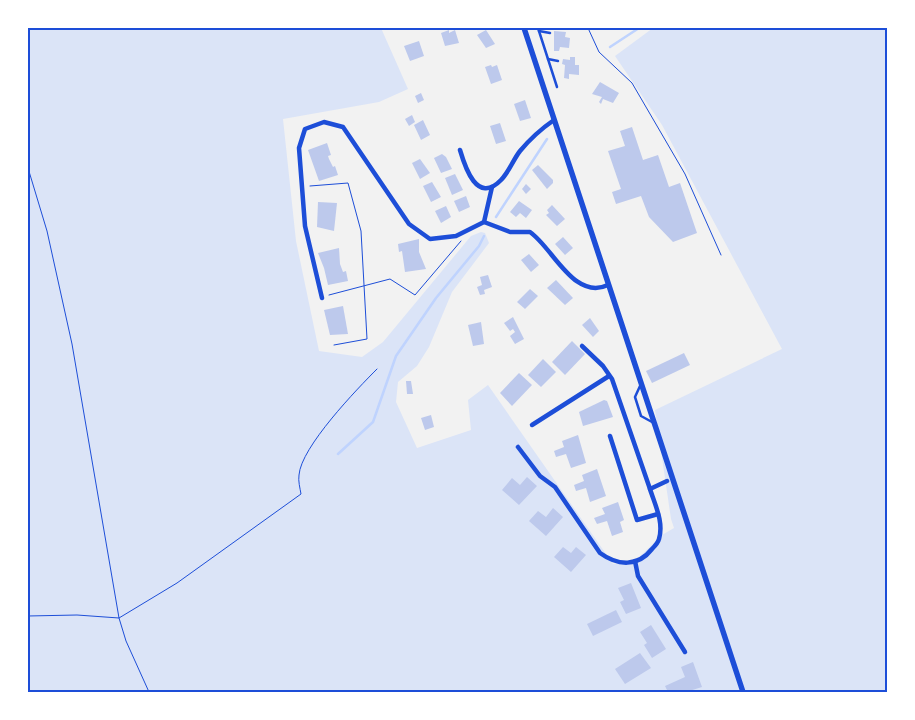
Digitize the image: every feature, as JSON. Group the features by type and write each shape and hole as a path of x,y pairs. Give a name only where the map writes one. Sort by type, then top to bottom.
{"street":[{"path":"524,28 640,386 743,692"},
{"path":"484,222 492,187 501,180 532,138 554,120"},
{"path":"322,298 305,226 299,148 305,129 324,122 343,127 409,224 430,238 456,236 484,222 510,232 530,232 580,284 597,289 608,285"},
{"path":"460,150 471,180 480,186 492,187"},
{"path":"518,447 540,476 555,487 600,553 611,561 628,564 635,561 646,556 659,540 660,522 658,514 609,376 582,346"},
{"path":"532,425 609,376"},
{"path":"610,436 637,520 658,514"},
{"path":"650,489 667,481"},
{"path":"635,561 638,576 685,652"}],"lane":[{"path":"538,29 550,33"},
{"path":"538,29 557,86"},
{"path":"548,59 558,61"}],"path":[{"path":"588,28 599,52 632,84 637,92 685,174 721,255"},
{"path":"28,168 47,231 72,344 119,618 126,641 150,692"},
{"path":"302,186 348,183 361,231 366,284 367,339 334,345"},
{"path":"322,298 366,284 390,279 416,295 459,244 468,230"},
{"path":"28,616 77,615 119,618 178,583 301,494 298,474 309,448 355,392 377,369"}],"shaded area":[{"path":"28,28 381,28 408,89 379,102 283,119 296,241 319,351 362,357 383,342 471,236 481,232 485,233 489,243 452,292 429,347 417,366 398,382 396,402 417,448 471,430 468,400 488,385 613,564 636,560 662,535 674,528 671,519 655,410 782,349 662,125 615,56 653,28 887,28 887,692 28,692"}],"building":[{"path":"449,30 449,33 455,30 459,43 445,46 441,33"},
{"path":"486,30 495,44 486,48 477,35"},
{"path":"554,31 566,32 565,37 570,38 569,48 560,47 559,51 554,51"},
{"path":"419,41 424,56 410,61 404,46"},
{"path":"570,57 575,57 575,65 579,65 579,75 569,74 569,79 564,78 565,65 562,64 563,59 570,60"},
{"path":"491,65 492,67 497,65 502,80 491,84 485,67"},
{"path":"600,82 619,93 613,103 603,99 601,104 599,102 602,97 592,94"},
{"path":"421,93 424,100 418,103 415,96"},
{"path":"525,100 531,118 520,121 514,104"},
{"path":"412,115 415,122 409,126 405,119"},
{"path":"423,120 430,135 421,140 414,125"},
{"path":"500,123 506,141 496,144 490,126"},
{"path":"632,127 643,160 658,155 669,187 680,183 697,233 673,242 649,217 641,196 616,204 612,192 621,189 608,151 625,146 620,131"},
{"path":"327,143 331,155 328,156 329,159 333,167 335,166 338,175 319,181 308,150"},
{"path":"442,154 446,157 452,169 441,173 434,158"},
{"path":"420,159 430,173 420,179 412,163"},
{"path":"538,165 553,180 553,183 547,189 532,170"},
{"path":"455,174 463,190 452,195 445,178"},
{"path":"432,182 441,197 431,202 423,186"},
{"path":"526,184 531,189 526,194 522,189"},
{"path":"466,196 470,207 459,212 454,201"},
{"path":"519,201 532,210 526,218 520,213 516,217 510,212"},
{"path":"318,202 337,203 334,231 317,227"},
{"path":"552,205 565,219 557,226 546,215 549,213 547,210"},
{"path":"446,206 451,217 441,223 435,211"},
{"path":"563,237 573,248 565,255 555,244"},
{"path":"419,239 419,252 426,269 405,272 402,251 399,252 398,244"},
{"path":"339,248 340,264 343,272 346,271 348,281 328,285 318,253"},
{"path":"529,254 539,265 531,272 521,260"},
{"path":"488,275 492,287 484,290 485,294 480,295 477,287 482,285 480,277"},
{"path":"556,280 573,298 565,305 547,288"},
{"path":"530,289 538,296 525,309 517,302"},
{"path":"343,306 348,334 330,335 324,310"},
{"path":"513,317 524,339 515,344 510,336 515,332 513,329 510,331 504,323"},
{"path":"590,318 599,331 593,337 582,325"},
{"path":"481,322 484,344 473,346 468,325"},
{"path":"572,341 585,354 565,375 552,362"},
{"path":"684,353 690,365 652,383 646,371"},
{"path":"543,359 556,372 541,387 528,375"},
{"path":"519,373 532,385 512,406 500,393"},
{"path":"406,381 411,381 413,394 407,394"},
{"path":"604,400 607,401 613,417 583,426 579,412"},
{"path":"431,415 434,427 425,430 421,418"},
{"path":"578,435 586,463 571,468 566,454 556,457 554,451 564,447 562,441"},
{"path":"597,469 606,496 590,502 586,488 576,491 574,485 584,481 582,475"},
{"path":"527,477 537,486 519,505 502,490 512,478 520,485"},
{"path":"618,502 624,520 620,522 623,532 612,536 607,521 597,524 594,518 605,514 602,508"},
{"path":"553,508 563,517 546,536 529,521 538,511 546,517"},
{"path":"563,547 571,553 576,547 586,555 571,572 554,557"},
{"path":"631,583 641,608 626,614 620,602 624,600 618,588"},
{"path":"616,610 622,622 593,636 587,624"},
{"path":"651,625 666,649 652,658 644,645 647,643 640,632"},
{"path":"640,653 651,668 625,684 615,669"},
{"path":"693,662 702,687 686,692 668,692 665,686 685,677 681,667"}],"waterway":[{"path":"610,47 639,28"},
{"path":"496,217 547,139"},
{"path":"338,454 373,422 396,356 436,298 479,246 484,236"}]}
